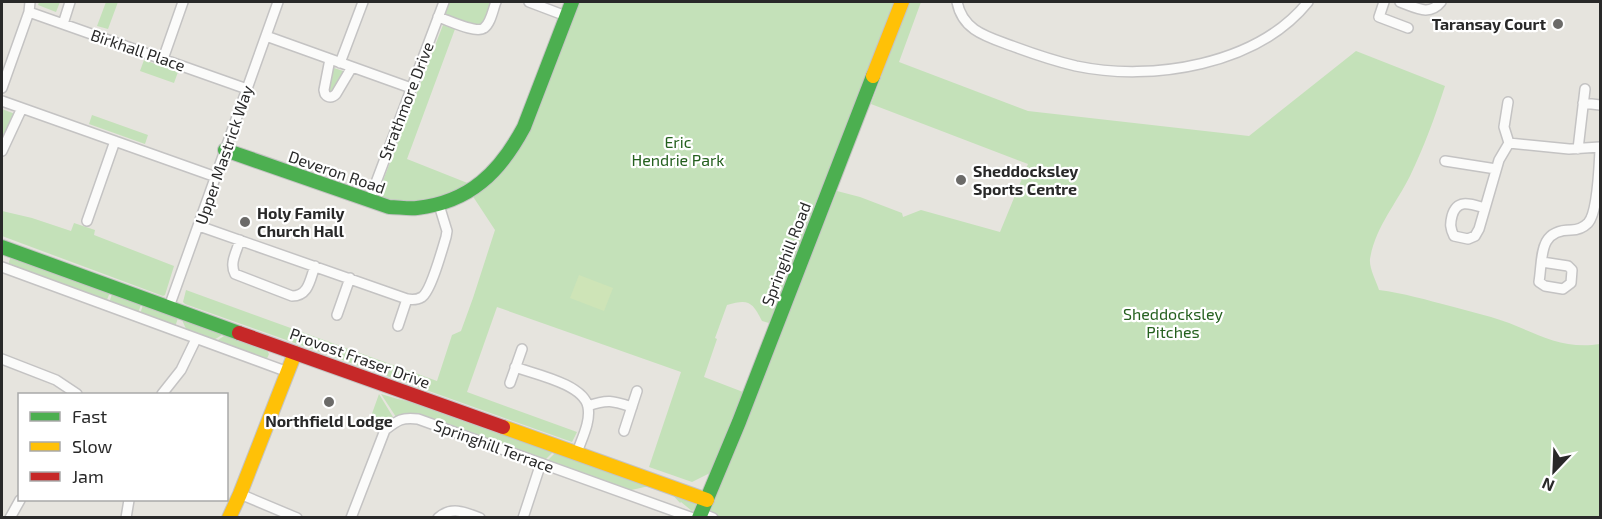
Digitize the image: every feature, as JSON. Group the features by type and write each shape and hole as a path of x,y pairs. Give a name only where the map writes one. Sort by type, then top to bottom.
{"street":[{"path":"2,88 29,12 30,2"},
{"path":"63,24 70,2"},
{"path":"163,59 183,2"},
{"name":"Upper Mastrick Way","path":"169,308 278,2"},
{"path":"340,63 363,2"},
{"name":"Strathmore Drive","path":"369,201 444,2"},
{"path":"438,17 479,30 485,28 489,22 496,2"},
{"path":"529,2 566,16"},
{"name":"Deveron Road","path":"225,150 389,207 415,208 439,205 460,198 480,186 502,165 515,146 572,2"},
{"name":"Springhill Road","path":"703,513 902,2"},
{"path":"957,2 963,17 976,31 1029,52 1075,66 1149,71 1196,65 1241,52 1267,38 1308,2"},
{"path":"1384,2 1379,17 1408,28"},
{"path":"1400,2 1426,11 1434,9 1441,2"},
{"name":"Birkhall Place","path":"29,12 247,88"},
{"path":"266,36 411,88"},
{"path":"330,59 324,90 328,97 336,94 352,67"},
{"path":"1578,148 1585,89"},
{"path":"2,101 216,177"},
{"path":"1485,208 1499,160 1509,143 1504,127 1508,102"},
{"path":"1583,104 1600,105"},
{"path":"2,151 22,108"},
{"path":"87,221 115,141"},
{"path":"1509,143 1569,149 1600,148 1592,215 1587,224 1578,230 1560,230 1553,233 1543,249 1542,262"},
{"path":"1445,161 1496,169"},
{"path":"199,226 414,300 420,298 428,290 446,237 447,231 439,205"},
{"path":"240,240 232,262 235,274 292,296 299,296 308,288 315,266"},
{"name":"Provost Fraser Drive","path":"2,247 577,453 703,513"},
{"path":"2,267 288,372"},
{"path":"337,315 350,278"},
{"path":"398,326 407,299"},
{"path":"163,393 181,370 196,339"},
{"path":"510,383 522,349"},
{"path":"229,518 295,353"},
{"path":"2,359 56,380 76,393"},
{"path":"515,367 574,388 582,396 588,406 588,419 577,453"},
{"path":"624,431 637,391"},
{"path":"588,406 613,401 632,407"},
{"name":"Springhill Terrace","path":"351,518 385,430 396,421 406,418 418,419 542,463 703,513"},
{"path":"523,518 542,463"},
{"path":"240,494 297,518"},
{"path":"10,518 19,501"},
{"path":"126,518 129,501"},
{"path":"438,518 441,514 451,511 462,511 480,518"}],"green space":[{"path":"39,2 60,2 56,12 38,5"},
{"path":"106,2 118,2 108,29 97,26"},
{"path":"450,2 493,2 485,21 477,26 447,17 445,14"},
{"name":"Eric Hendrie Park","path":"575,2 897,2 769,323 762,321 749,303 740,302 727,305 704,377 743,392 710,473 692,482 649,467 681,372 497,307 467,392 577,432 572,442 183,302 186,290 437,381 452,335 461,331 495,230 472,195 505,167"},
{"name":"Sheddocksley Pitches","path":"909,2 921,2 899,62 1028,111 1249,136 1356,51 1445,86 1415,165 1376,237 1370,259 1373,274 1379,290 1491,317 1557,341 1570,344 1600,344 1600,517 719,518 714,516 710,510 711,503 837,191 902,213 903,217 921,210 1000,232 1028,164 871,104"},
{"path":"443,25 455,29 407,159 470,184 437,198 404,201 385,199 379,195 379,191"},
{"path":"144,60 178,72 174,83 140,71"},
{"path":"328,66 349,73 334,96 324,90"},
{"path":"2,109 15,114 2,145"},
{"path":"92,115 148,135 145,144 89,124"},
{"path":"2,211 71,231 74,223 95,230 94,235 174,266 165,295 2,236"},
{"path":"11,256 111,290 106,302 8,265"},
{"path":"579,275 613,288 604,311 570,298"},
{"path":"113,291 142,302 138,313 109,303"},
{"path":"143,305 178,318 175,327 140,314"},
{"path":"182,320 222,335 212,341 187,331"},
{"path":"224,336 267,350 269,354 266,361 215,342"},
{"path":"379,394 393,417 382,426 369,422"},
{"path":"381,394 424,405 554,451 544,461 419,416 396,417"},
{"path":"556,452 649,486 627,491 546,462"},
{"path":"671,493 694,501 697,507 692,511"}],"traffic: fast":[{"path":"225,150 389,207 417,208 453,199 468,192 494,171 515,143 524,127 572,2"},
{"path":"699,518 739,422 873,76"},
{"path":"2,247 239,333"}],"traffic: slow":[{"path":"873,76 902,2"},
{"path":"229,518 295,353"},
{"path":"503,427 707,500"}],"traffic: jam":[{"path":"239,333 503,427"}],"place":[{"name":"Taransay Court","path":"1558,24"},
{"name":"Sheddocksley Sports Centre","path":"961,180"},
{"name":"Holy Family Church Hall","path":"245,222"},
{"name":"Northfield Lodge","path":"329,402"}]}
